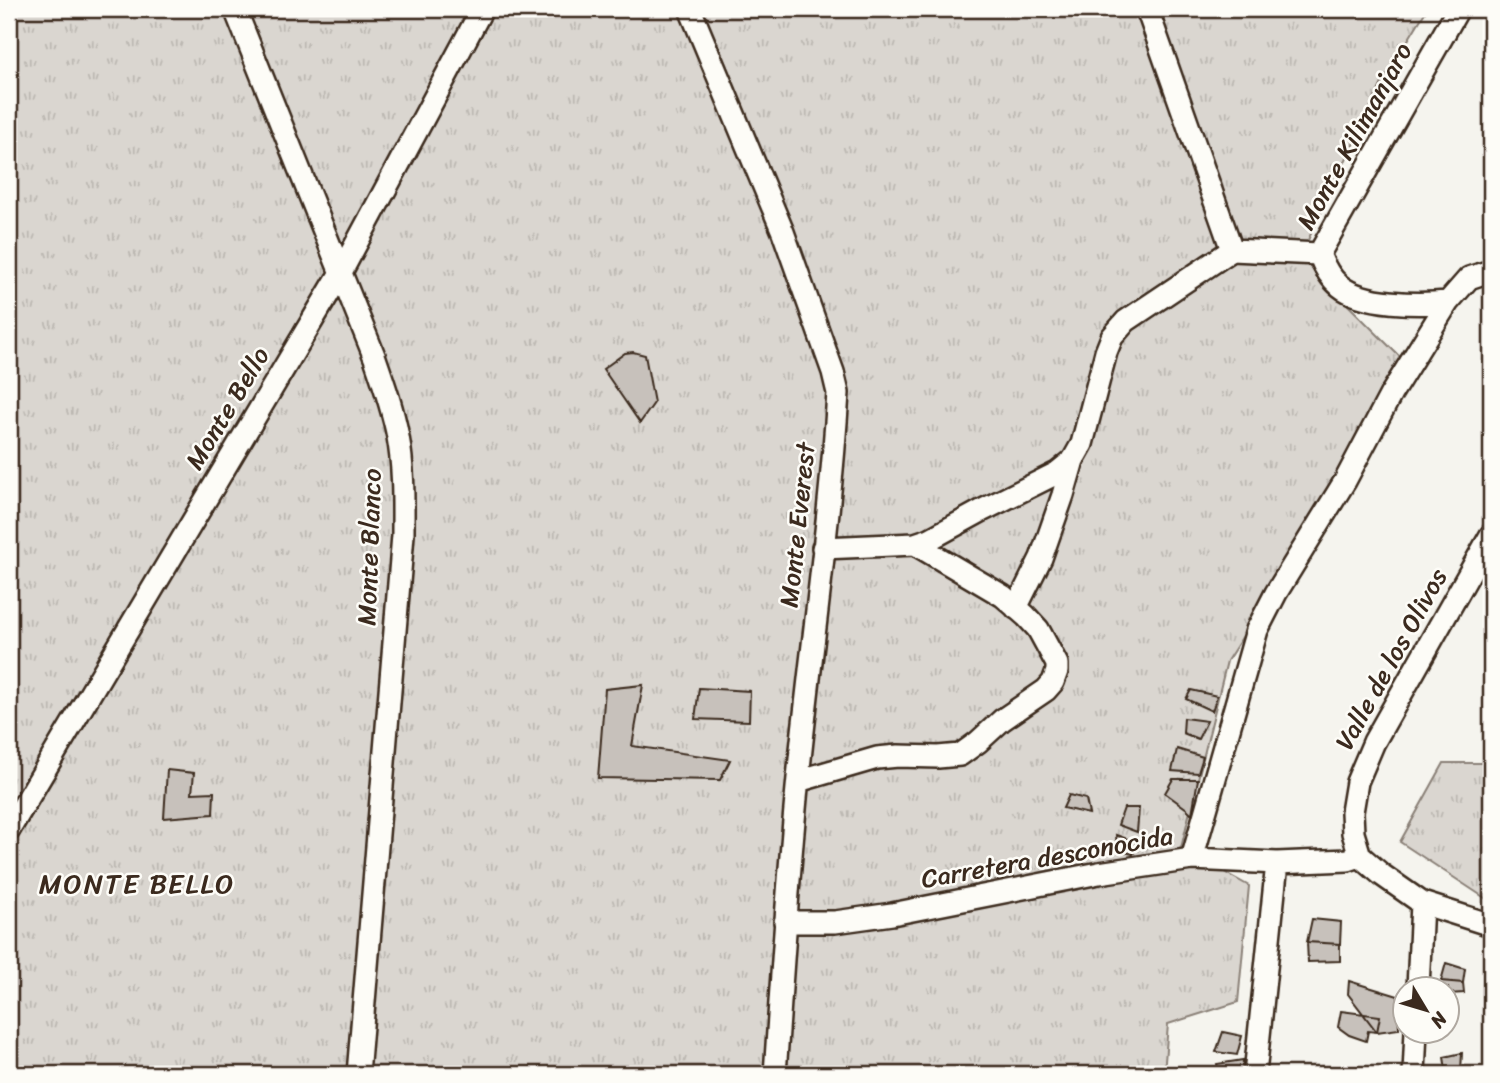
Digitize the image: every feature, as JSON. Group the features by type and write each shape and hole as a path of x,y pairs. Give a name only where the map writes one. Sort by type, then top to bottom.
{"street":[{"name":"Monte Blanco","path":"235,9 388,395 398,439 403,536 358,1074"},
{"name":"Monte Bello","path":"9,830 340,274 482,9"},
{"name":"Monte Everest","path":"690,9 783,232 838,393 798,781 775,1074"},
{"path":"1147,9 1232,250"},
{"name":"Monte Kilimanjaro","path":"1319,254 1458,9"},
{"path":"1016,608 1041,558 1073,460 1082,444 1106,352 1112,337 1126,321 1232,250 1319,254 1325,270 1341,287 1352,293 1408,304 1448,302"},
{"path":"1192,859 1257,630 1276,593 1345,481 1391,394 1448,302 1469,278 1491,273"},
{"path":"823,548 915,544 930,539 1057,473 1073,460"},
{"name":"Valle de los Olivos","path":"1360,856 1353,833 1352,812 1357,782 1374,742 1491,535"},
{"path":"798,781 877,758 960,755 1053,682 1057,664 1038,629 1003,596 915,544"},
{"path":"1360,856 1422,903 1491,925"},
{"name":"Carretera desconocida","path":"785,922 835,922 892,914 1099,873 1192,859 1277,863 1348,860 1360,856"},
{"path":"1255,1074 1277,863"},
{"path":"1419,974 1422,903"},
{"path":"1414,1074 1415,1044"}],"green space":[{"path":"9,9 1427,9 1383,81 1300,257 1403,360 1330,500 1227,661 1181,848 1249,886 1238,1002 1168,1024 1164,1074 9,1074"},
{"path":"1444,763 1491,763 1491,902 1400,842"}],"building":[{"path":"625,353 645,355 654,403 640,423 603,369"},
{"path":"643,685 632,746 730,760 720,780 598,778 605,689"},
{"path":"699,688 750,691 749,721 695,719"},
{"path":"1191,690 1217,696 1212,711 1186,699"},
{"path":"1184,718 1207,721 1198,739 1183,733"},
{"path":"1177,749 1203,757 1198,773 1172,771"},
{"path":"167,770 194,773 192,793 214,792 213,814 164,818"},
{"path":"1173,779 1198,779 1192,814 1165,793"},
{"path":"1069,795 1086,799 1089,814 1063,808"},
{"path":"1124,808 1139,808 1137,832 1118,825"},
{"path":"1116,835 1139,843 1133,854 1117,850"},
{"path":"1312,919 1341,922 1340,944 1307,942"},
{"path":"1307,942 1340,944 1340,961 1308,962"},
{"path":"1446,963 1465,969 1463,983 1462,974 1443,974"},
{"path":"1349,981 1392,994 1392,1030 1377,1032 1348,994"},
{"path":"1341,1011 1380,1016 1377,1032 1368,1031 1366,1041 1349,1035 1338,1027"},
{"path":"1223,1032 1242,1036 1237,1055 1216,1052"},
{"path":"1462,1053 1461,1071 1446,1070 1444,1057"},
{"path":"1243,1060 1242,1074 1219,1074 1217,1064"}],"district":[{"name":"MONTE BELLO","path":"137,883"}]}
